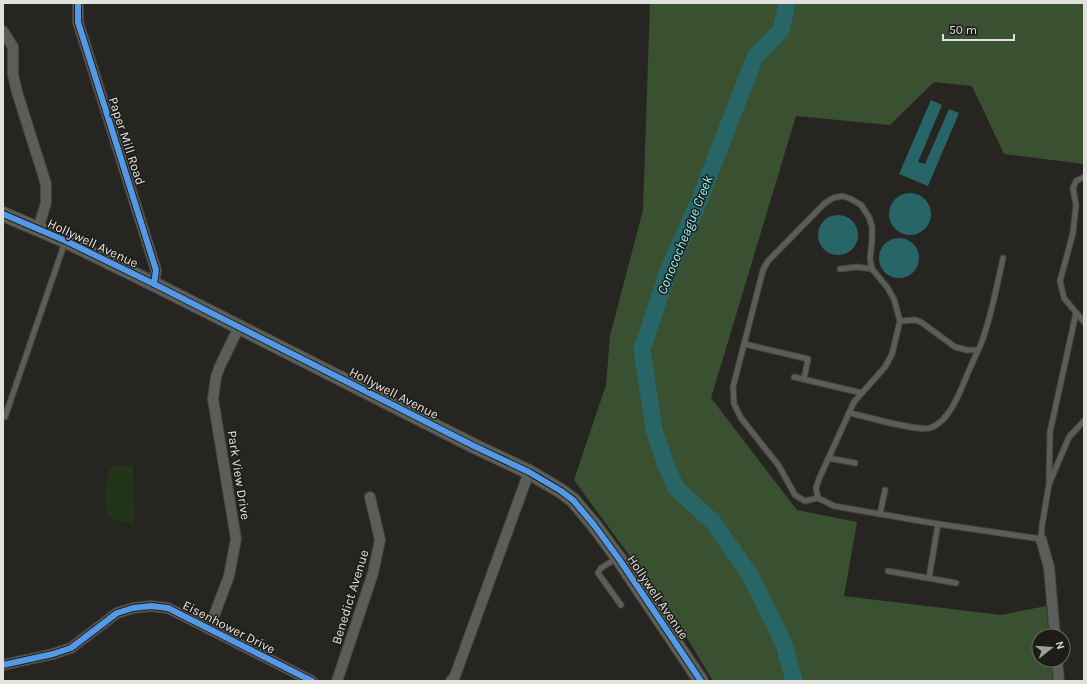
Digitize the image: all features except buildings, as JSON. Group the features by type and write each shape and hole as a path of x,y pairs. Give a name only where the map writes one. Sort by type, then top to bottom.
{"street":[{"name":"Paper Mill Road","path":"78,3 78,22 156,270 154,284"},
{"path":"3,31 13,47 13,75 17,92 46,184 46,203 38,229"},
{"name":"Hollywell Avenue","path":"3,214 66,241 154,284 474,446 529,472 561,491 573,500 618,557 702,681"},
{"name":"Park View Drive","path":"209,629 229,576 236,539 213,398 216,377 220,366 239,327"},
{"path":"451,681 455,676 529,472"},
{"name":"Benedict Avenue","path":"337,681 374,573 380,540 370,497"},
{"path":"1041,539 1049,567 1054,628"},
{"name":"Eisenhower Drive","path":"3,665 53,654 71,648 117,613 133,608 150,606 168,608 312,681"},
{"path":"1058,668 1059,681"}],"lane":[{"path":"1084,177 1076,181 1073,188 1076,205 1073,233 1060,281 1064,298 1084,322"},
{"path":"818,498 816,488 828,458 854,402 885,367 892,354 900,321 894,300 887,287 872,269 870,259 872,227 869,217 861,205 842,196 833,198 825,203 768,261 763,270 733,387 734,404 741,418 779,466 796,495 805,501 818,498 834,506 938,524 1041,539 1049,484 1050,432 1076,313"},
{"path":"6,417 66,241"},
{"path":"849,413 917,428 929,428 940,423 948,414 957,398 982,342 990,314 1002,258"},
{"path":"840,270 857,267 872,269"},
{"path":"900,321 915,320 921,322 955,347 967,350 978,350"},
{"path":"744,344 808,359 804,379"},
{"path":"794,377 862,393"},
{"path":"1049,484 1069,437 1084,421"},
{"path":"828,458 855,463"},
{"path":"880,514 885,490"},
{"path":"929,578 938,524"},
{"path":"618,557 600,568 598,574 621,605"},
{"path":"888,571 956,583"}],"green space":[{"path":"650,3 1084,3 1084,164 1004,154 972,86 934,82 890,125 796,116 711,398 797,510 857,522 844,596 1001,615 1046,606 1048,628 1031,628 1031,668 1052,668 1053,681 713,681 675,618 574,480 606,385 610,336 643,210"},
{"path":"114,466 133,466 134,524 113,520 107,514 105,491 110,469"}],"water":[{"path":"931,100 942,105 918,162 925,164 949,109 959,113 928,186 899,174"},
{"path":"910,193 925,199 931,214 925,229 910,235 895,229 889,214 895,199"},
{"path":"842,215 849,218 855,224 858,235 857,243 849,252 842,255 834,255 827,252 819,243 818,231 821,224 830,216"},
{"path":"903,238 910,241 916,247 919,258 918,266 910,275 903,278 895,278 888,275 880,266 879,254 882,247 891,239"}],"waterway":[{"name":"Conococheague Creek","path":"787,3 781,30 755,57 699,201 668,271 642,350 654,429 665,463 676,488 713,522 750,575 784,644 794,681"}],"cycle path":[{"path":"78,3 78,22 156,270 154,284"},
{"path":"3,214 66,241 154,284 474,446 529,472 561,491 573,500 594,525 619,559 701,681"},
{"path":"3,665 53,654 71,648 117,613 133,608 151,606 168,608 312,681"}]}
